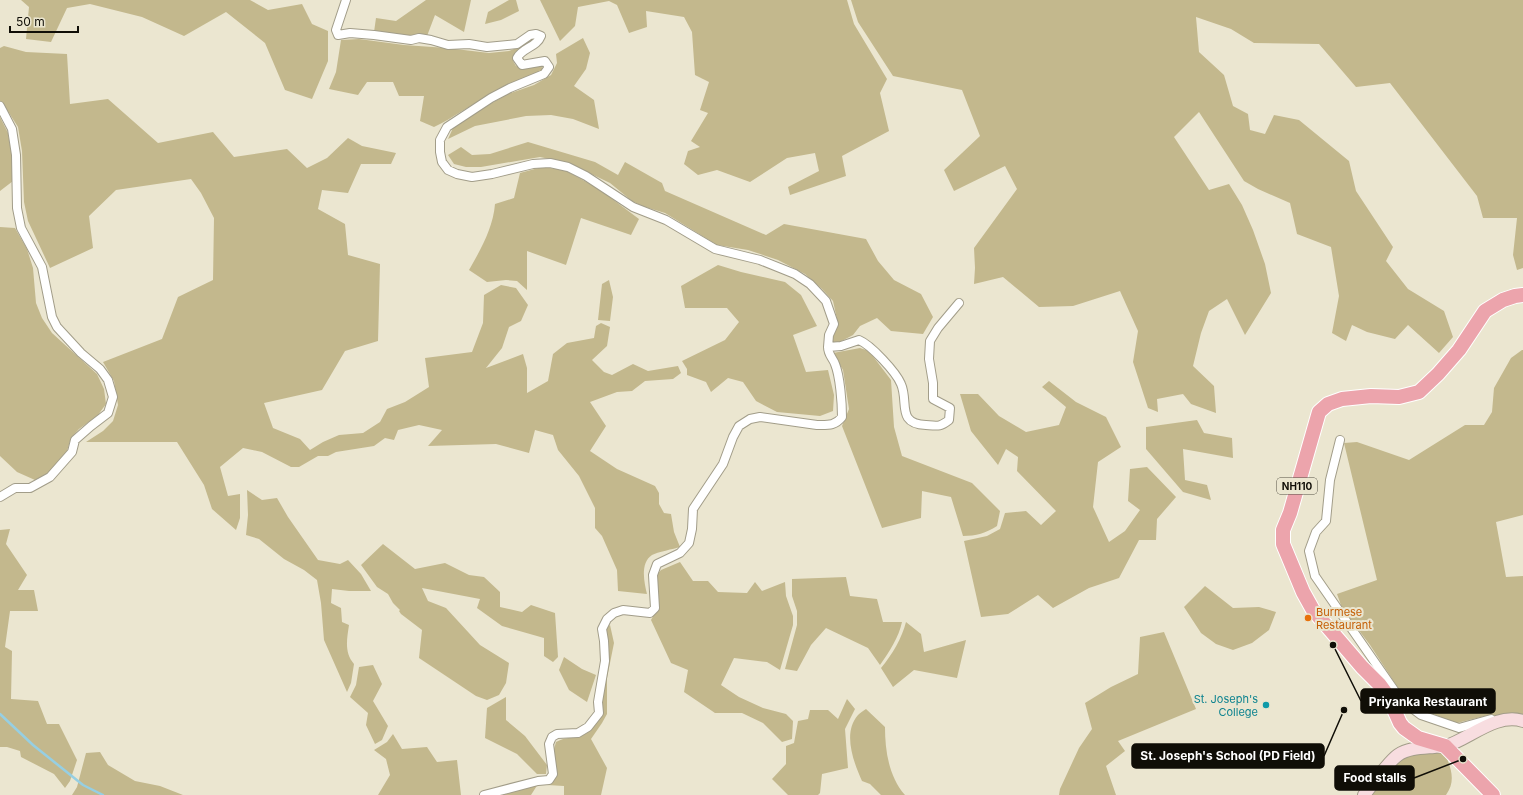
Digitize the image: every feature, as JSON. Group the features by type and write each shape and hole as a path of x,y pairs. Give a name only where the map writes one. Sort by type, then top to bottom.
{"highway":[{"name":"NH110","path":"1493,795 1445,746 1418,738 1404,728 1400,723 1388,696 1380,685 1362,667 1313,610 1303,592 1283,544 1283,530 1290,513 1312,431 1319,412 1328,404 1342,399 1371,396 1399,397 1419,392 1438,374 1459,350 1485,311 1503,300 1523,295"}],"main road":[{"path":"1364,795 1397,756 1414,749 1445,746 1481,729 1504,721 1519,720"}],"street":[{"path":"346,0 336,30 338,35 350,33 411,40 419,38 448,45 469,44 487,47 518,44 530,35 536,34 541,36 539,41 519,54 517,58 522,65 545,61 549,67 544,74 510,88 491,98 447,127 440,140 440,152 442,162 448,170 457,174 472,177 492,174 507,169 533,164 550,164 568,167 586,176 633,207 666,220 715,249 760,260 795,274 810,284 826,301 834,324 829,335 828,353 835,363 841,395 842,417 837,423 826,425 760,417 750,419 739,426 733,437 723,464 693,509 692,529 689,543 680,553 657,564 653,575 655,608 650,613 623,610 614,613 607,619 602,629 605,661 598,702 599,712 588,727 578,732 557,734 552,738 549,744 553,774 549,780 538,781 484,795"},
{"path":"0,106 12,129 16,155 17,208 21,228 42,267 52,317 57,327 81,353 100,369 108,380 113,397 108,414 75,440 72,452 50,477 30,488 15,488 0,497"},
{"path":"828,347 841,346 859,340 866,343 884,362 901,384 904,409 908,418 916,424 942,426 949,420 950,408 933,399 933,383 929,359 930,341 959,303"},
{"path":"1340,440 1330,480 1326,521 1316,532 1309,551 1315,576 1401,700 1421,715 1459,728 1491,719 1519,720"}],"shaded area":[{"path":"21,0 250,0 268,10 302,4 312,24 328,31 328,61 312,99 285,90 265,43 226,12 184,36 142,17 90,4 67,8 51,42 26,39 29,7"},
{"path":"426,0 471,0 464,32 435,15 427,36 410,37 374,32 376,18 396,21"},
{"path":"509,0 516,0 519,11 501,20 485,24 488,12"},
{"path":"540,0 847,0 854,24 887,79 880,93 889,131 842,156 846,176 790,195 788,187 819,171 815,153 787,158 750,182 717,170 698,175 684,164 688,151 700,147 691,141 708,113 700,110 709,82 695,75 692,32 684,17 646,11 647,27 629,33 617,5 609,1 578,7 575,26 560,41"},
{"path":"851,0 1523,0 1523,268 1517,270 1513,255 1517,218 1483,218 1477,196 1390,83 1356,87 1319,44 1254,43 1231,29 1196,17 1199,52 1224,75 1233,106 1248,114 1250,130 1265,134 1274,115 1299,120 1349,161 1356,191 1393,247 1386,261 1408,289 1444,311 1453,337 1439,353 1408,325 1395,339 1367,332 1352,325 1346,341 1332,333 1339,296 1331,247 1297,234 1290,203 1244,181 1199,112 1174,137 1209,190 1229,184 1242,205 1253,230 1265,264 1271,293 1245,335 1227,299 1209,311 1201,333 1193,366 1214,386 1216,413 1191,404 1183,394 1157,399 1158,412 1148,408 1133,362 1138,331 1120,291 1073,306 1039,307 1003,277 974,284 974,248 1017,189 1005,166 954,191 944,170 980,136 962,90 893,76 858,22"},
{"path":"534,36 537,38 516,53 513,61 516,66 522,68 539,65 544,69 488,96 434,127 420,121 424,96 399,96 393,82 367,82 358,95 329,89 336,72 341,40 359,39 489,53 509,51 519,47"},
{"path":"583,38 590,53 586,69 574,86 594,100 599,129 573,119 551,115 526,116 475,126 448,139 453,128 483,108 508,94 534,85 551,75 557,63 556,54"},
{"path":"4,46 26,52 67,54 70,104 108,99 158,143 213,132 234,157 287,149 307,168 327,158 348,138 362,146 396,153 391,164 361,164 348,193 322,190 318,209 345,224 348,255 380,264 378,341 345,351 322,390 264,403 273,428 300,439 310,450 339,435 363,433 380,422 387,409 405,402 429,387 425,358 472,352 483,323 484,295 501,285 516,288 528,305 521,321 509,327 502,348 486,368 523,354 527,368 527,393 548,381 553,354 567,343 594,338 596,326 601,323 610,327 607,346 592,360 604,372 612,375 633,364 648,371 678,366 681,373 673,379 645,381 632,391 617,392 590,402 606,426 590,451 617,469 655,486 659,493 659,504 664,513 671,514 674,532 680,547 654,554 648,558 644,568 647,594 618,591 617,570 602,536 595,528 595,508 579,476 558,450 553,435 535,430 529,453 496,444 428,446 442,430 419,425 398,430 394,440 385,438 374,446 336,452 328,456 318,456 299,467 291,467 262,452 243,448 220,467 228,496 240,494 240,518 236,530 212,509 204,485 177,442 86,442 103,431 113,421 118,405 114,381 103,362 162,339 178,297 213,280 214,218 201,193 191,179 116,190 89,216 93,248 50,268 28,221 24,202 22,151 18,127 0,101 0,48"},
{"path":"0,117 8,133 12,157 13,181 0,191"},
{"path":"528,142 595,162 618,175 625,162 662,183 665,191 766,235 784,224 866,239 878,261 894,280 921,294 933,317 923,334 891,331 877,318 860,326 853,335 838,343 832,343 833,334 838,324 833,301 805,274 778,260 748,250 717,245 665,213 642,206 632,201 610,183 559,161 540,157 481,167 466,167 454,164 448,155 461,147 472,155 490,154"},
{"path":"542,167 564,170 581,179 599,189 639,219 631,235 581,218 566,265 527,251 527,290 517,281 506,280 487,282 469,270 489,230 495,204 514,198 520,173"},
{"path":"0,227 15,228 27,249 33,268 36,303 42,318 52,333 97,374 104,389 106,404 98,415 79,429 71,438 67,451 48,473 35,480 17,472 0,456"},
{"path":"718,265 785,282 801,295 817,326 793,335 806,372 828,370 834,395 833,411 820,416 777,412 756,401 743,382 728,378 711,392 706,382 687,375 687,369 682,361 725,340 739,322 727,308 685,308 681,286"},
{"path":"609,280 613,297 610,321 598,320 602,284"},
{"path":"860,348 869,351 891,380 894,427 902,456 972,483 1000,511 997,526 981,534 963,536 951,497 922,491 921,518 882,528 842,426 849,409 843,370 833,353"},
{"path":"1522,350 1523,515 1496,522 1506,577 1523,576 1523,718 1514,716 1489,715 1457,723 1419,709 1402,694 1370,645 1342,608 1337,594 1377,580 1344,443 1357,442 1409,460 1465,425 1484,425 1492,412 1494,388 1511,358"},
{"path":"1049,381 1076,402 1106,417 1121,447 1098,462 1093,507 1109,542 1125,531 1140,510 1128,501 1130,469 1147,467 1176,497 1157,519 1156,540 1139,540 1119,578 1089,588 1053,608 1038,595 1008,614 981,617 964,541 987,536 1000,529 1005,513 1026,511 1041,525 1056,511 1017,471 1018,457 1006,449 998,465 971,431 960,394 978,394 999,416 1026,432 1059,425 1066,407 1042,387"},
{"path":"1197,420 1204,433 1232,438 1233,458 1183,449 1185,480 1207,485 1211,500 1183,492 1146,449 1146,427"},
{"path":"247,490 262,500 277,498 288,517 318,560 340,564 348,560 361,574 371,591 332,589 331,603 341,608 342,622 349,625 347,651 354,664 351,683 347,692 324,640 321,603 317,580 304,570 284,559 259,539 246,535 248,515"},
{"path":"10,529 6,544 27,575 18,590 34,590 38,611 10,611 5,647 12,651 11,699 38,701 47,724 59,724 77,760 70,781 65,788 54,774 21,757 20,751 7,747 0,747 0,530"},
{"path":"383,544 415,569 445,563 469,575 484,577 500,592 500,607 522,612 531,605 555,613 558,657 553,662 544,656 544,638 502,626 477,608 480,599 422,588 428,601 446,608 480,645 509,663 506,683 499,695 487,700 476,696 419,658 422,630 401,614 399,611 400,610 393,603 388,594 377,587 361,565"},
{"path":"680,562 693,581 708,581 718,592 747,593 755,582 762,591 785,582 786,596 793,616 793,625 780,670 767,662 734,658 721,685 739,697 763,708 786,714 793,721 792,739 782,742 763,723 742,713 715,713 684,692 688,670 671,663 651,620 657,609 655,577 661,570"},
{"path":"846,577 850,596 877,599 883,622 902,622 896,639 887,655 880,665 868,648 826,628 811,645 797,671 785,669 797,625 797,611 792,596 792,579"},
{"path":"1205,586 1233,608 1259,607 1276,612 1269,630 1252,643 1233,650 1216,644 1201,633 1184,607"},
{"path":"906,622 921,634 924,652 966,640 957,678 914,670 893,687 881,668 896,646"},
{"path":"610,625 614,643 607,678 607,714 591,739 607,768 601,795 564,795 564,786 547,785 556,774 554,749 556,742 559,740 581,736 588,732 603,713 602,695 609,648 606,628"},
{"path":"1164,632 1196,709 1118,741 1125,751 1106,766 1116,795 1059,795 1060,789 1079,748 1092,729 1085,703 1111,687 1138,674 1140,637"},
{"path":"564,657 582,669 596,675 587,702 569,690 559,670"},
{"path":"373,665 382,684 373,701 388,726 382,740 375,744 366,725 368,713 350,697 356,685 359,667"},
{"path":"506,697 506,720 525,736 547,765 546,774 537,774 517,754 485,738 487,708"},
{"path":"847,699 855,709 845,729 848,768 822,774 820,793 818,795 788,795 772,779 786,764 786,746 794,743 798,721 808,719 810,710 828,710 838,719"},
{"path":"866,709 885,727 889,763 895,780 905,795 881,795 870,784 862,781 853,757 850,739 853,722 858,715"},
{"path":"393,734 402,749 427,747 437,762 457,760 461,795 378,795 390,775 386,759 374,750 387,742"},
{"path":"1444,751 1452,778 1446,795 1369,795 1399,759 1409,754"},
{"path":"100,752 108,765 135,781 160,786 183,795 72,795 77,787 86,753"},
{"path":"538,784 531,795 494,795"}],"waterway":[{"path":"0,714 33,745 83,785 103,795"}],"place":[{"name":"Burmese Restaurant","path":"1308,618"},
{"name":"Priyanka Restaurant","path":"1333,645"},
{"name":"St. Joseph's College","path":"1266,705"},
{"name":"St. Joseph's School (PD Field)","path":"1344,710"},
{"name":"Food stalls","path":"1463,759"}]}
